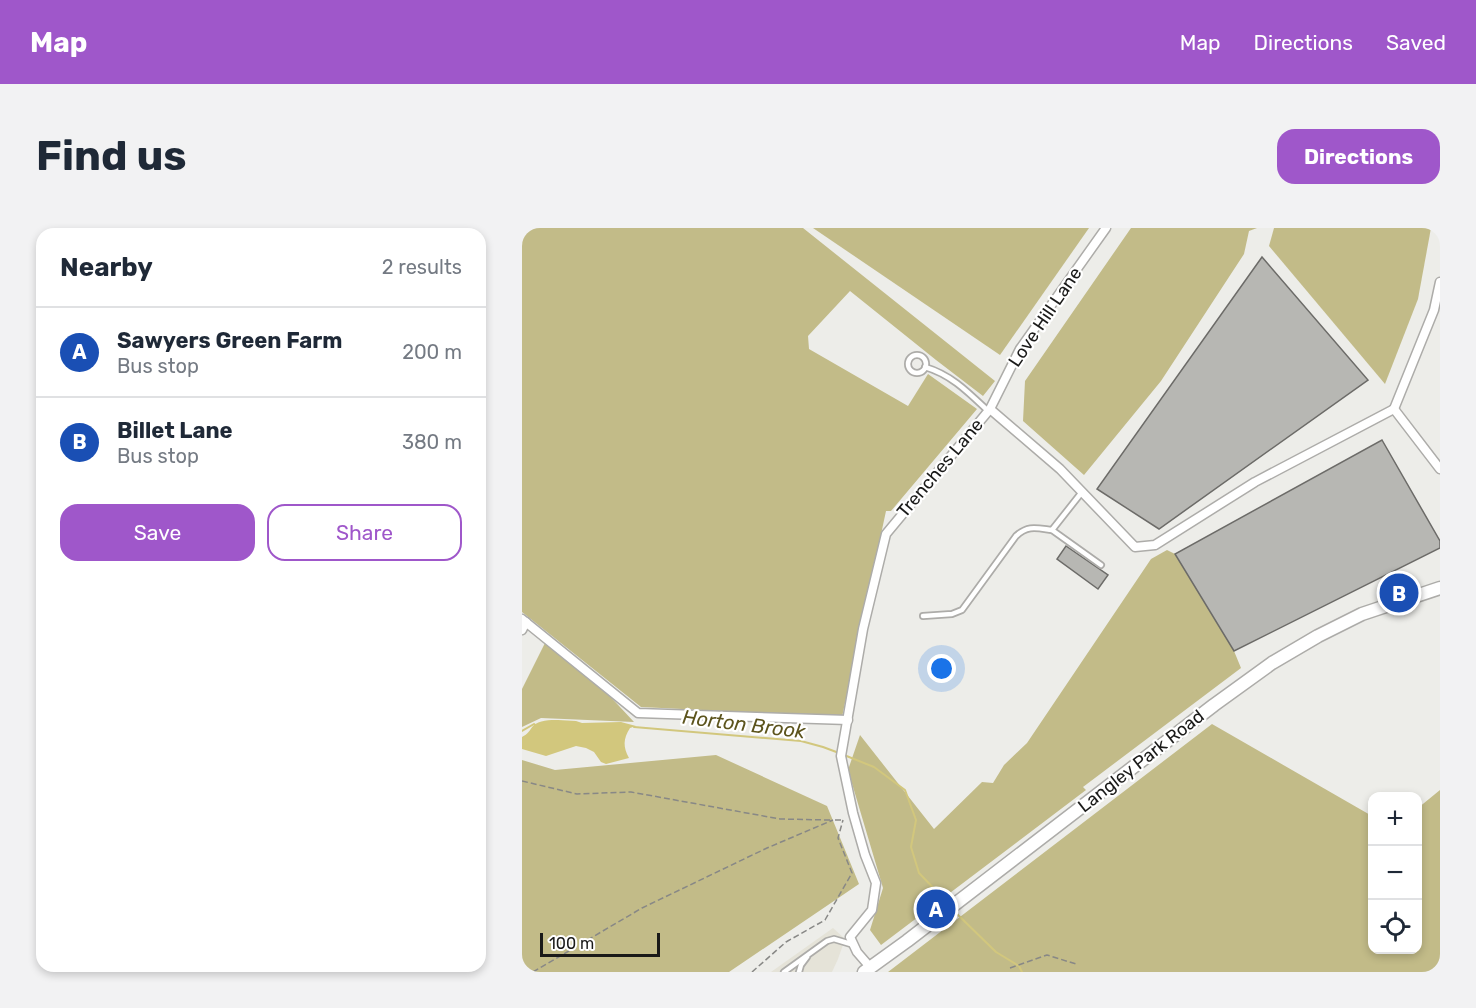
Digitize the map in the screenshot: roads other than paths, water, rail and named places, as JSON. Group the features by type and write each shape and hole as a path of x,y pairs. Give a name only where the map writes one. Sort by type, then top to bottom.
{"main road":[{"name":"Langley Park Road","path":"867,970 1272,663 1362,614 1440,588"}],"street":[{"name":"Love Hill Lane","path":"989,410 1020,349 1106,228"},
{"path":"1440,282 1434,310 1394,409 1440,469"},
{"name":"Trenches Lane","path":"854,945 850,937 872,910 876,883 853,813 842,754 863,629 886,534 989,410 1060,469 1135,547 1155,545 1255,482 1394,409"},
{"path":"523,624 638,713 848,720"},
{"path":"854,945 867,970"}],"lane":[{"path":"915,355 921,356 925,361 925,367 922,372 914,373 908,367 908,361 915,355"},
{"path":"925,367 955,380 989,410"},
{"path":"1052,530 1082,492"},
{"path":"923,616 952,614 962,610 1023,529 1052,530 1101,565"},
{"path":"784,972 827,941 834,939 854,945"},
{"path":"800,972 801,965 810,952"}],"waterway":[{"name":"Horton Brook","path":"522,731 535,725"},
{"name":"Horton Brook","path":"634,727 801,741 839,753"},
{"name":"Horton Brook","path":"844,755 874,767 905,790 916,820 911,847 919,873 945,900"},
{"name":"Horton Brook","path":"957,914 996,952 1019,966 1022,972"}],"place":[{"name":"Billet Lane","path":"1399,593"},
{"name":"Sawyers Green Farm","path":"936,909"}]}
